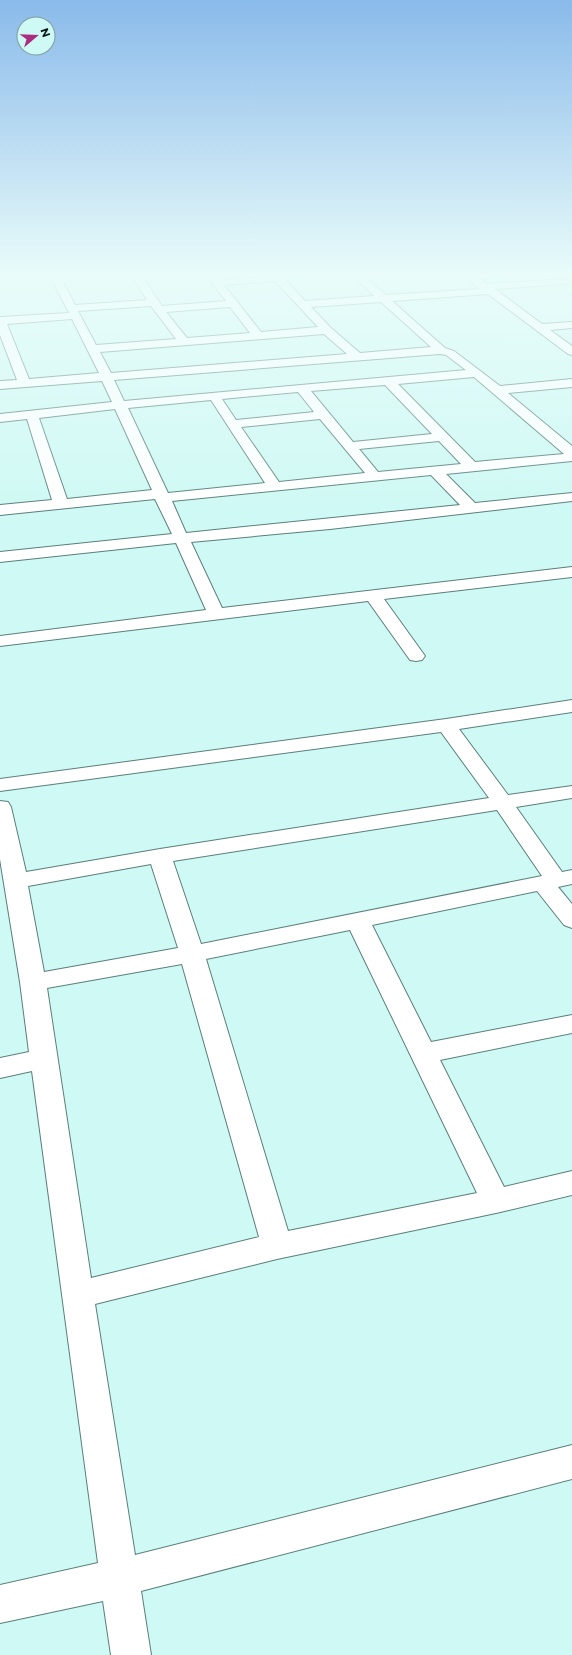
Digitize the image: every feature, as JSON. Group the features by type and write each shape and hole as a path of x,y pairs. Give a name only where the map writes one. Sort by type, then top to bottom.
{"street":[{"path":"8,353 24,384"},
{"path":"94,353 107,377 119,406 216,614"},
{"path":"353,353 356,356"},
{"path":"0,385 395,353"},
{"path":"450,353 477,373 572,453"},
{"path":"223,367 245,394"},
{"path":"0,418 137,403 477,373"},
{"path":"388,382 472,467"},
{"path":"497,390 572,383"},
{"path":"302,389 375,476"},
{"path":"214,396 274,486"},
{"path":"32,415 62,504"},
{"path":"232,424 324,415"},
{"path":"349,446 442,437"},
{"path":"0,510 274,486 572,457"},
{"path":"435,471 471,508"},
{"path":"0,557 315,526 572,497"},
{"path":"0,641 572,572"},
{"path":"373,596 416,656"},
{"path":"0,785 446,725 572,706"},
{"path":"446,725 557,880 572,920"},
{"path":"16,881 160,856 572,792"},
{"path":"0,807 16,881 33,982 77,1296 131,1655"},
{"path":"160,856 192,954 276,1246"},
{"path":"33,982 192,954 557,880"},
{"path":"358,921 496,1201"},
{"path":"424,1053 572,1024"},
{"path":"0,1068 43,1059"},
{"path":"77,1296 276,1246 496,1201 572,1183"},
{"path":"0,1604 119,1578 572,1462"}]}
